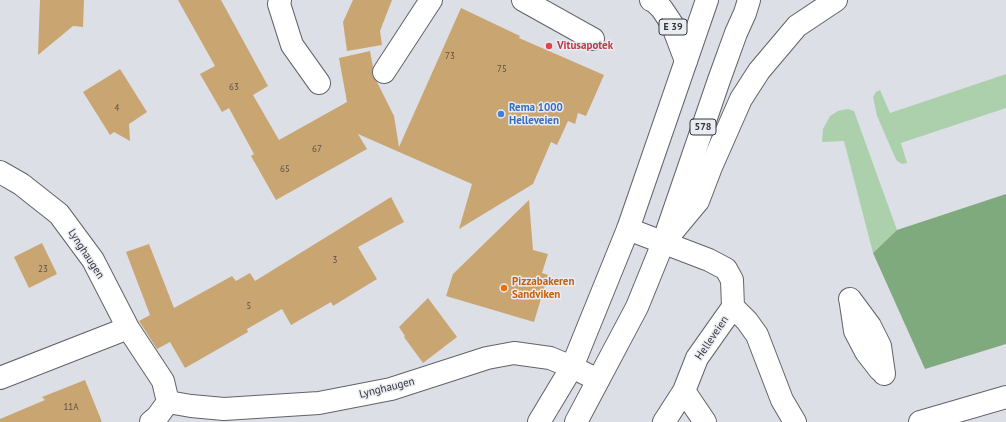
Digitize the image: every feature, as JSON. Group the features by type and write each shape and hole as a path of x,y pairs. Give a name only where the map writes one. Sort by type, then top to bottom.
{"main road":[{"path":"280,0 279,4 292,45 319,83"},
{"path":"384,72 432,0"},
{"path":"523,0 593,39"},
{"name":"E 39","path":"651,0 662,9 672,24 686,61"},
{"path":"539,422 572,367 628,229 707,0"},
{"name":"578","path":"576,422 637,307 664,243 719,80 749,0"},
{"path":"664,243 698,201 711,167 741,99 759,71 797,26 836,0"},
{"name":"Lynghaugen","path":"0,172 21,184 59,214 93,260 128,328 163,381 168,402 224,409 319,403 391,389 487,358 514,353 550,358 598,380"},
{"path":"628,229 709,260 726,269 732,280 733,307"},
{"name":"Helleveien","path":"664,422 684,391 697,358 733,307 747,321 757,335 782,400 795,422"},
{"path":"0,378 128,328"},
{"path":"684,391 705,422"},
{"path":"920,422 1006,397"},
{"path":"151,422 157,417 168,402"}],"green space":[{"path":"1006,74 1006,108 901,143 907,163 902,164 897,161 877,116 873,97 876,92 880,90 890,113"},
{"path":"848,109 854,111 897,230 873,253 844,141 822,142 823,129 830,116 838,111"},
{"path":"1006,194 1006,344 925,369 873,253 897,230"}],"building":[{"path":"40,0 84,0 83,27 73,26 38,55"},
{"path":"178,0 221,0 268,86 253,95 279,140 347,102 339,58 370,51 373,77 394,116 399,147 461,8 520,36 519,38 604,75 586,116 578,113 575,124 568,121 557,145 551,142 533,184 459,229 472,184 358,134 367,149 276,200 251,156 254,154 229,108 222,112 200,74 215,66"},
{"path":"353,0 392,0 380,31 382,45 347,51 343,22"},
{"path":"120,69 147,112 129,124 130,141 114,132 110,135 83,92"},
{"path":"391,197 404,222 358,247 377,279 333,306 331,302 291,325 282,309 247,329 248,332 185,368 170,342 157,349 139,321 150,315 126,252 149,244 174,308 232,276 236,281 250,273 255,281"},
{"path":"529,200 533,250 548,254 542,273 548,275 534,322 446,296 453,274"},
{"path":"42,243 57,274 29,288 14,257"},
{"path":"428,298 457,337 423,363 404,337 405,336 399,327"},
{"path":"85,380 102,422 0,422 0,419 45,400 42,397"}],"place":[{"name":"Vitusapotek","path":"549,46"},
{"name":"Rema 1000 Helleveien","path":"501,114"},
{"name":"Pizzabakeren Sandviken","path":"504,288"}]}
